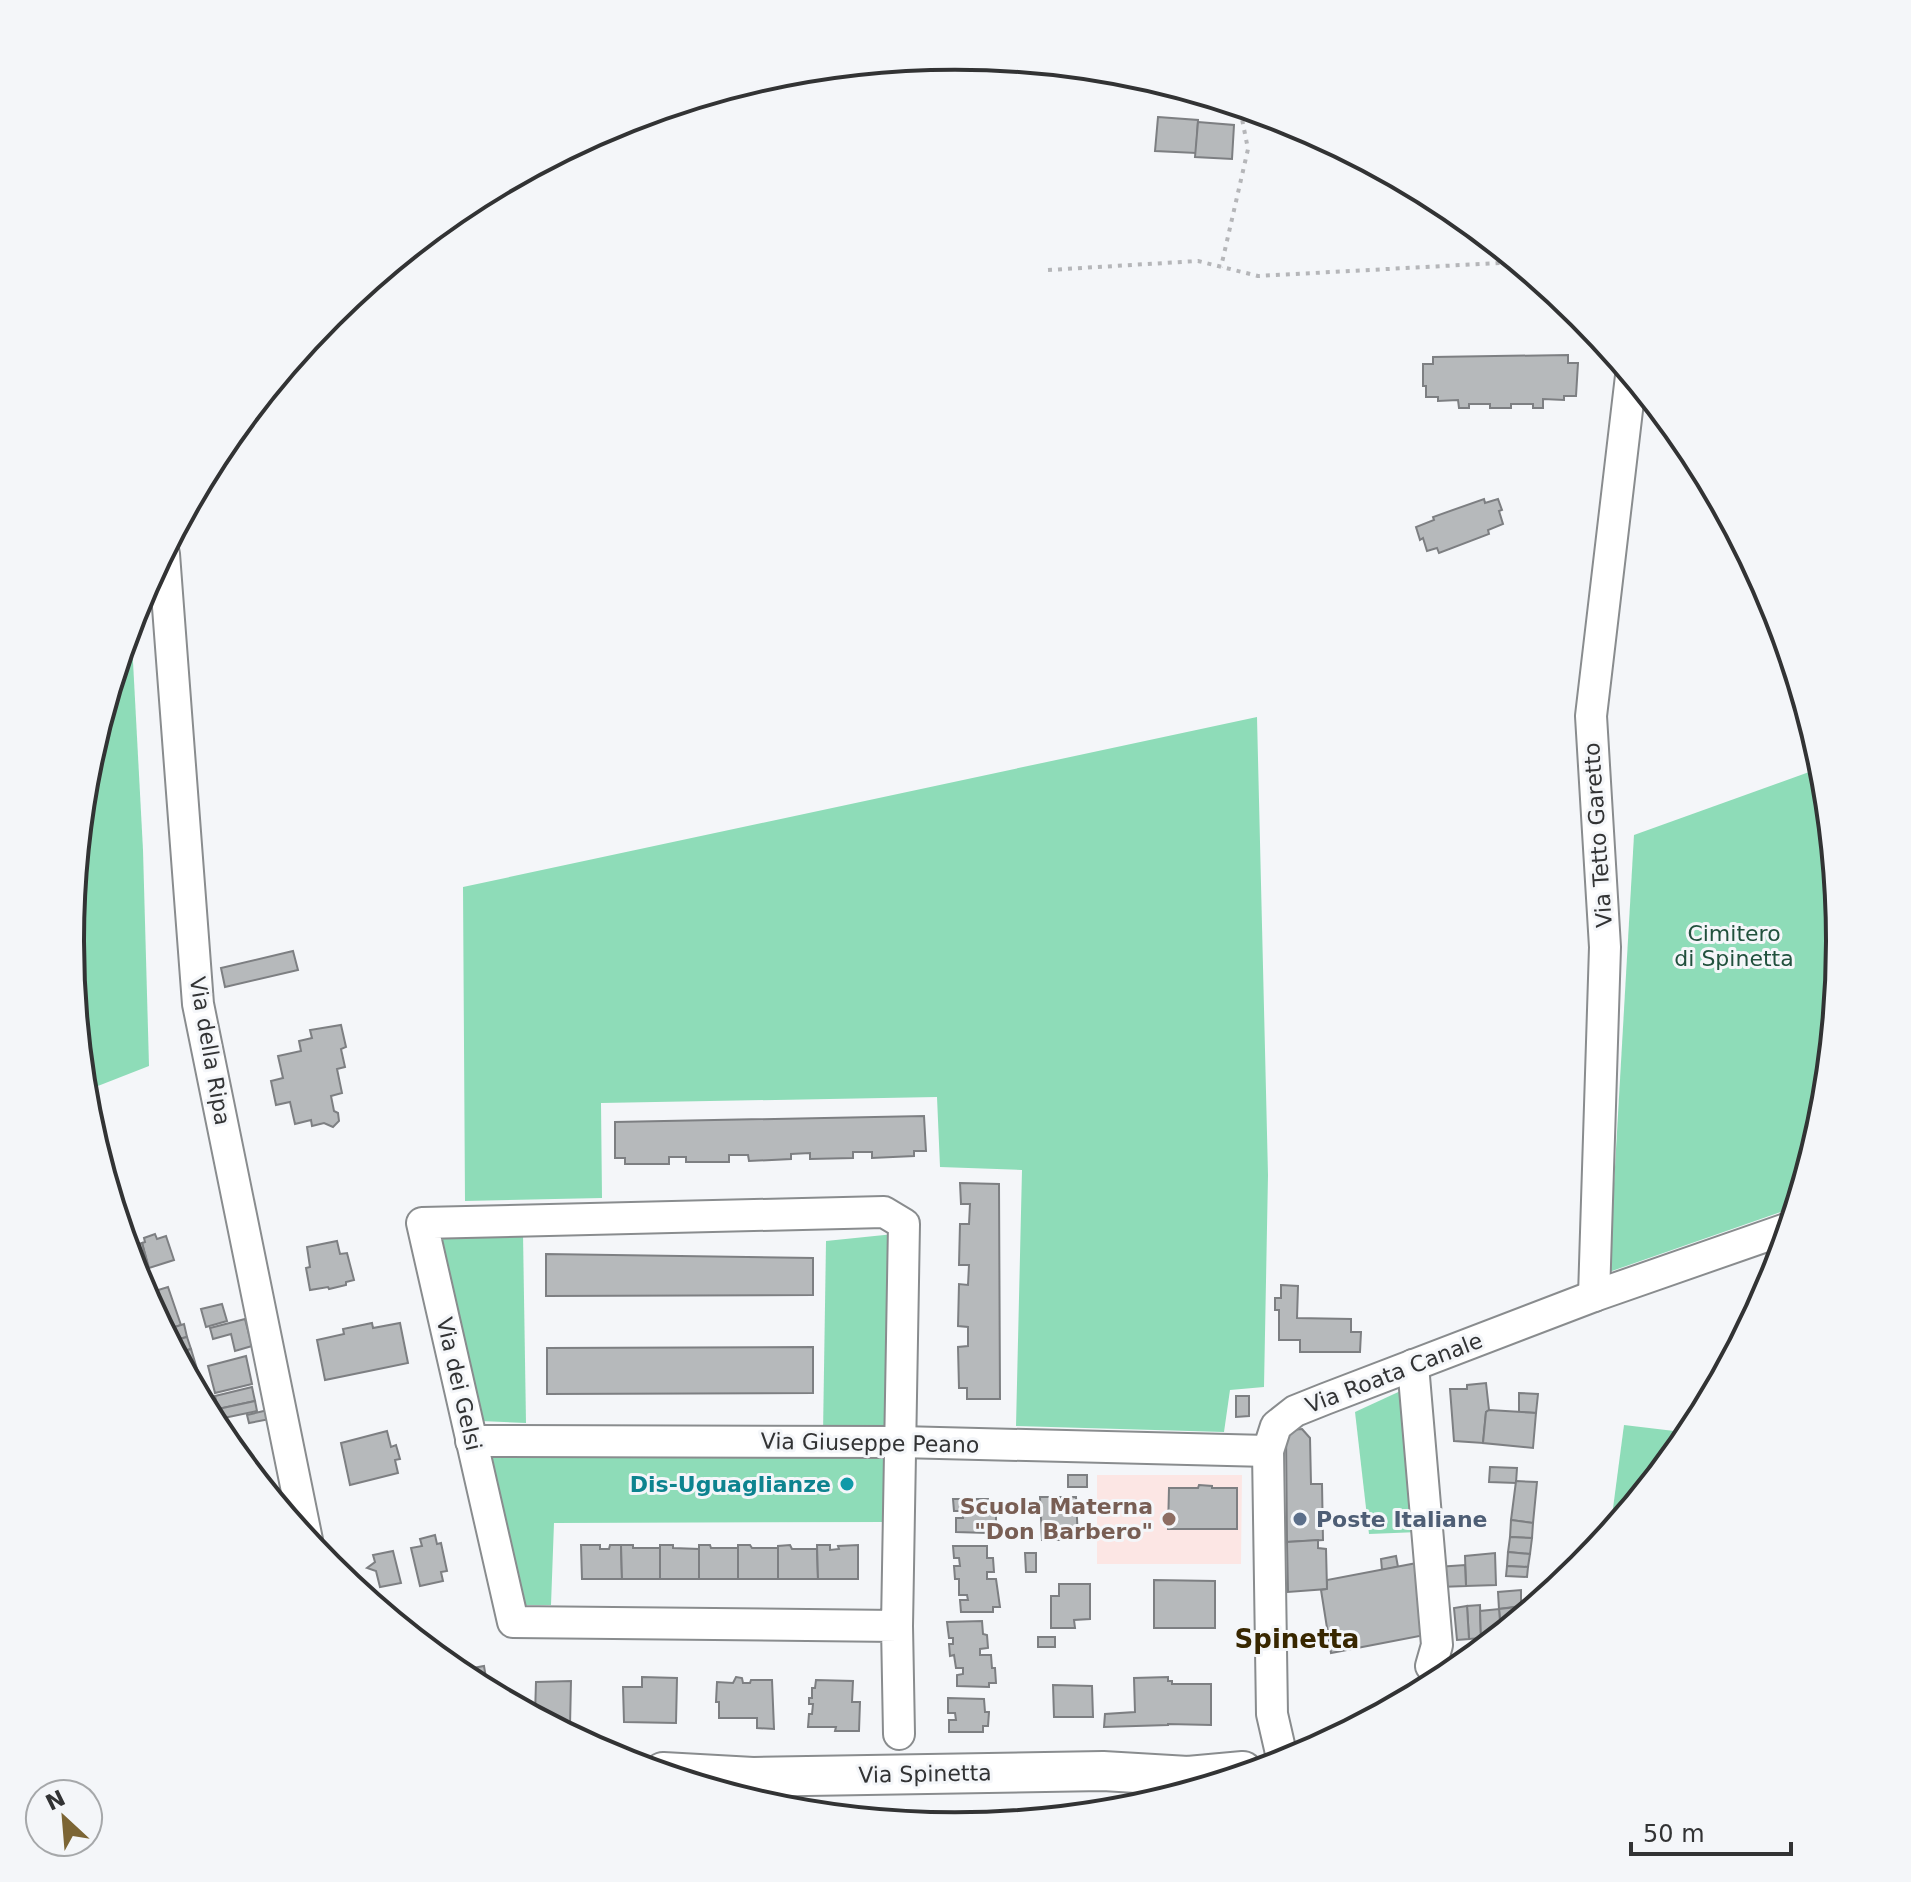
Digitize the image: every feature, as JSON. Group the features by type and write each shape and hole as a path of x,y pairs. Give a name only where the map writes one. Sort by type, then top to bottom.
{"main road":[{"name":"Via Spinetta","path":"704,1774 753,1777 769,1790 1103,1771 1188,1780"}],"street":[{"name":"Via Tetto Garetto","path":"1594,1296 1605,947 1591,716 1629,390"},
{"name":"Via della Ripa","path":"166,575 198,1004 302,1516"},
{"name":"Via dei Gelsi","path":"897,1626 513,1622 422,1223 884,1212 904,1224 900,1442"},
{"name":"Via Roata Canale","path":"1268,1451 1276,1426 1295,1411 1594,1296 1776,1233"},
{"path":"1413,1365 1437,1645 1431,1666"},
{"name":"Via Giuseppe Peano","path":"471,1441 900,1442 1268,1451"},
{"path":"899,1734 900,1442"},
{"path":"1261,1756 1272,1714 1268,1451"}],"path":[{"path":"1221,267 1248,149 1241,118"},
{"path":"1048,270 1198,261 1258,276 1502,263"}],"shaded area":[{"name":"Scuola Materna \"Don Barbero\"","path":"1097,1475 1242,1475 1241,1564 1097,1564"}],"green space":[{"path":"133,656 143,850 149,1066 97,1086 86,998 86,884 92,827 114,716"},
{"path":"1257,717 1268,1175 1264,1387 1230,1390 1224,1432 1016,1426 1022,1170 940,1167 937,1097 601,1103 602,1198 465,1201 463,887"},
{"name":"Cimitero di Spinetta","path":"1810,772 1825,884 1825,998 1810,1111 1783,1211 1609,1272 1634,835"},
{"path":"441,1233 523,1234 526,1423 480,1421"},
{"path":"894,1234 892,1436 823,1434 826,1241"},
{"path":"1407,1388 1419,1532 1369,1534 1355,1412"},
{"path":"1624,1425 1676,1431 1647,1471 1613,1512"},
{"path":"486,1455 890,1458 886,1522 554,1523 551,1605 522,1605"}],"building":[{"path":"1158,117 1198,120 1196,153 1155,151"},
{"path":"1198,122 1234,125 1232,159 1195,157"},
{"path":"1568,355 1568,363 1578,363 1576,396 1564,396 1564,400 1543,399 1543,408 1533,408 1533,404 1490,408 1490,404 1469,404 1469,408 1459,408 1458,400 1438,401 1438,397 1426,397 1426,386 1423,386 1423,364 1433,364 1433,357"},
{"path":"1484,499 1485,503 1498,499 1503,524 1488,530 1489,534 1439,553 1437,548 1427,551 1416,527 1434,520 1433,517"},
{"path":"293,951 298,970 225,987 221,968"},
{"path":"341,1025 346,1047 341,1049 345,1067 337,1069 342,1093 331,1096 339,1121 333,1127 324,1123 312,1126 311,1120 295,1124 290,1102 276,1105 271,1081 283,1078 278,1056 301,1051 299,1041 312,1038 310,1030"},
{"path":"924,1116 926,1151 914,1151 914,1156 872,1158 872,1152 853,1152 853,1158 810,1159 810,1153 791,1154 791,1159 749,1161 748,1155 729,1155 729,1162 686,1162 686,1157 669,1157 669,1164 625,1164 625,1158 615,1158 615,1122"},
{"path":"960,1183 999,1184 1000,1399 967,1399 967,1388 959,1388 958,1347 968,1346 968,1327 958,1326 959,1284 968,1285 969,1265 959,1265 960,1224 969,1224 970,1204 961,1204"},
{"path":"155,1234 157,1239 166,1236 174,1260 149,1268 142,1243 145,1242 144,1238"},
{"path":"337,1241 340,1254 347,1253 354,1280 329,1289 310,1290 306,1268 310,1267 307,1247"},
{"path":"546,1254 813,1258 813,1295 546,1296"},
{"path":"1281,1285 1298,1286 1297,1318 1351,1319 1351,1332 1361,1332 1360,1352 1300,1352 1300,1340 1279,1340 1279,1310 1275,1310 1275,1298 1281,1298"},
{"path":"168,1287 181,1325 175,1327 158,1290"},
{"path":"222,1304 227,1321 206,1327 201,1309"},
{"path":"245,1319 252,1346 235,1351 231,1334 213,1339 210,1328"},
{"path":"372,1323 373,1328 400,1323 408,1363 325,1380 317,1340 344,1334 343,1329"},
{"path":"184,1324 187,1337 181,1339 175,1327"},
{"path":"187,1337 191,1349 187,1350 181,1339"},
{"path":"813,1347 813,1393 547,1394 547,1348"},
{"path":"191,1349 197,1368 187,1350"},
{"path":"246,1356 252,1384 215,1393 208,1366"},
{"path":"1486,1383 1489,1410 1486,1412 1483,1443 1454,1441 1450,1389 1467,1389 1467,1385"},
{"path":"252,1387 255,1401 221,1408 215,1396"},
{"path":"1519,1393 1538,1394 1536,1413 1519,1412"},
{"path":"1236,1396 1249,1396 1249,1416 1236,1417"},
{"path":"255,1401 257,1411 226,1417 221,1408"},
{"path":"268,1410 270,1419 249,1423 247,1415"},
{"path":"1486,1412 1536,1413 1533,1448 1483,1443"},
{"path":"1302,1429 1310,1438 1311,1484 1322,1484 1323,1540 1287,1542 1286,1435 1291,1430"},
{"path":"387,1431 391,1447 396,1445 400,1459 395,1460 398,1473 350,1485 341,1443"},
{"path":"1490,1467 1517,1468 1516,1483 1489,1482"},
{"path":"1068,1475 1087,1475 1087,1487 1068,1487"},
{"path":"1516,1481 1537,1482 1533,1523 1511,1520"},
{"path":"1199,1485 1237,1488 1237,1529 1168,1529 1169,1488 1198,1488"},
{"path":"1040,1497 1076,1497 1078,1540 1042,1540"},
{"path":"953,1499 988,1499 989,1510 996,1510 996,1527 987,1527 987,1533 956,1532 956,1518 963,1518 963,1511 954,1511"},
{"path":"1511,1520 1533,1523 1532,1538 1510,1537"},
{"path":"435,1535 437,1544 441,1543 447,1571 441,1572 443,1581 420,1586 411,1548 422,1546 420,1539"},
{"path":"1510,1537 1532,1538 1530,1554 1508,1552"},
{"path":"1318,1540 1318,1548 1326,1549 1327,1589 1288,1592 1287,1542"},
{"path":"581,1545 600,1545 600,1549 609,1549 610,1545 621,1545 622,1579 582,1579"},
{"path":"621,1545 660,1548 660,1579 622,1579"},
{"path":"660,1545 699,1549 699,1579 660,1579"},
{"path":"699,1545 738,1548 738,1579 699,1579"},
{"path":"738,1545 778,1548 778,1579 738,1579"},
{"path":"790,1545 792,1549 817,1549 818,1579 778,1579 778,1546"},
{"path":"817,1545 830,1545 830,1550 839,1549 838,1546 858,1545 858,1579 818,1579"},
{"path":"953,1546 987,1546 987,1558 993,1558 994,1572 987,1572 987,1579 996,1579 1000,1607 993,1607 993,1612 961,1612 960,1600 968,1600 967,1595 959,1595 959,1579 955,1579 954,1566 960,1566 959,1558 954,1558"},
{"path":"393,1551 401,1583 380,1587 376,1571 367,1568 375,1562 373,1555"},
{"path":"1508,1552 1530,1554 1528,1567 1507,1566"},
{"path":"1025,1553 1036,1553 1036,1572 1026,1572"},
{"path":"1495,1553 1496,1585 1466,1586 1465,1556"},
{"path":"1396,1556 1398,1567 1382,1570 1381,1559"},
{"path":"1422,1562 1430,1634 1331,1653 1321,1590 1327,1589 1327,1580"},
{"path":"1465,1565 1466,1586 1439,1587 1437,1567"},
{"path":"1507,1566 1528,1567 1527,1577 1506,1576"},
{"path":"1154,1580 1215,1581 1215,1628 1154,1628"},
{"path":"1059,1584 1090,1584 1090,1619 1074,1620 1075,1628 1051,1628 1051,1596 1059,1596"},
{"path":"1521,1590 1521,1603 1499,1609 1498,1592"},
{"path":"1480,1605 1481,1636 1477,1638 1469,1639 1467,1606"},
{"path":"1467,1606 1469,1639 1457,1640 1454,1608"},
{"path":"1516,1607 1500,1620 1499,1609"},
{"path":"1499,1609 1500,1621 1481,1636 1480,1611"},
{"path":"982,1621 988,1648 980,1649 980,1655 991,1655 996,1683 989,1683 989,1687 957,1686 957,1675 963,1674 963,1668 956,1668 954,1655 950,1656 949,1644 953,1644 953,1638 949,1638 947,1622"},
{"path":"1038,1637 1055,1637 1055,1647 1038,1647"},
{"path":"642,1677 677,1678 676,1723 624,1722 623,1687 642,1687"},
{"path":"736,1677 742,1678 743,1683 772,1680 774,1729 757,1728 757,1718 719,1718 717,1682 733,1683"},
{"path":"1168,1677 1172,1684 1211,1684 1211,1725 1104,1727 1105,1714 1135,1712 1134,1678"},
{"path":"816,1680 853,1681 852,1702 860,1702 859,1731 808,1727 813,1704 809,1704 809,1698 812,1698"},
{"path":"571,1681 570,1722 535,1703 536,1682"},
{"path":"1053,1685 1092,1686 1093,1717 1054,1717"},
{"path":"948,1698 984,1699 985,1712 989,1712 988,1726 983,1726 983,1732 949,1732 949,1720 956,1720 955,1713 948,1713"}],"place":[{"name":"Dis-Uguaglianze","path":"847,1484"},
{"name":"Scuola Materna \"Don Barbero\"","path":"1169,1519"},
{"name":"Poste Italiane","path":"1300,1519"}],"district":[{"name":"Spinetta","path":"1297,1639"}]}
